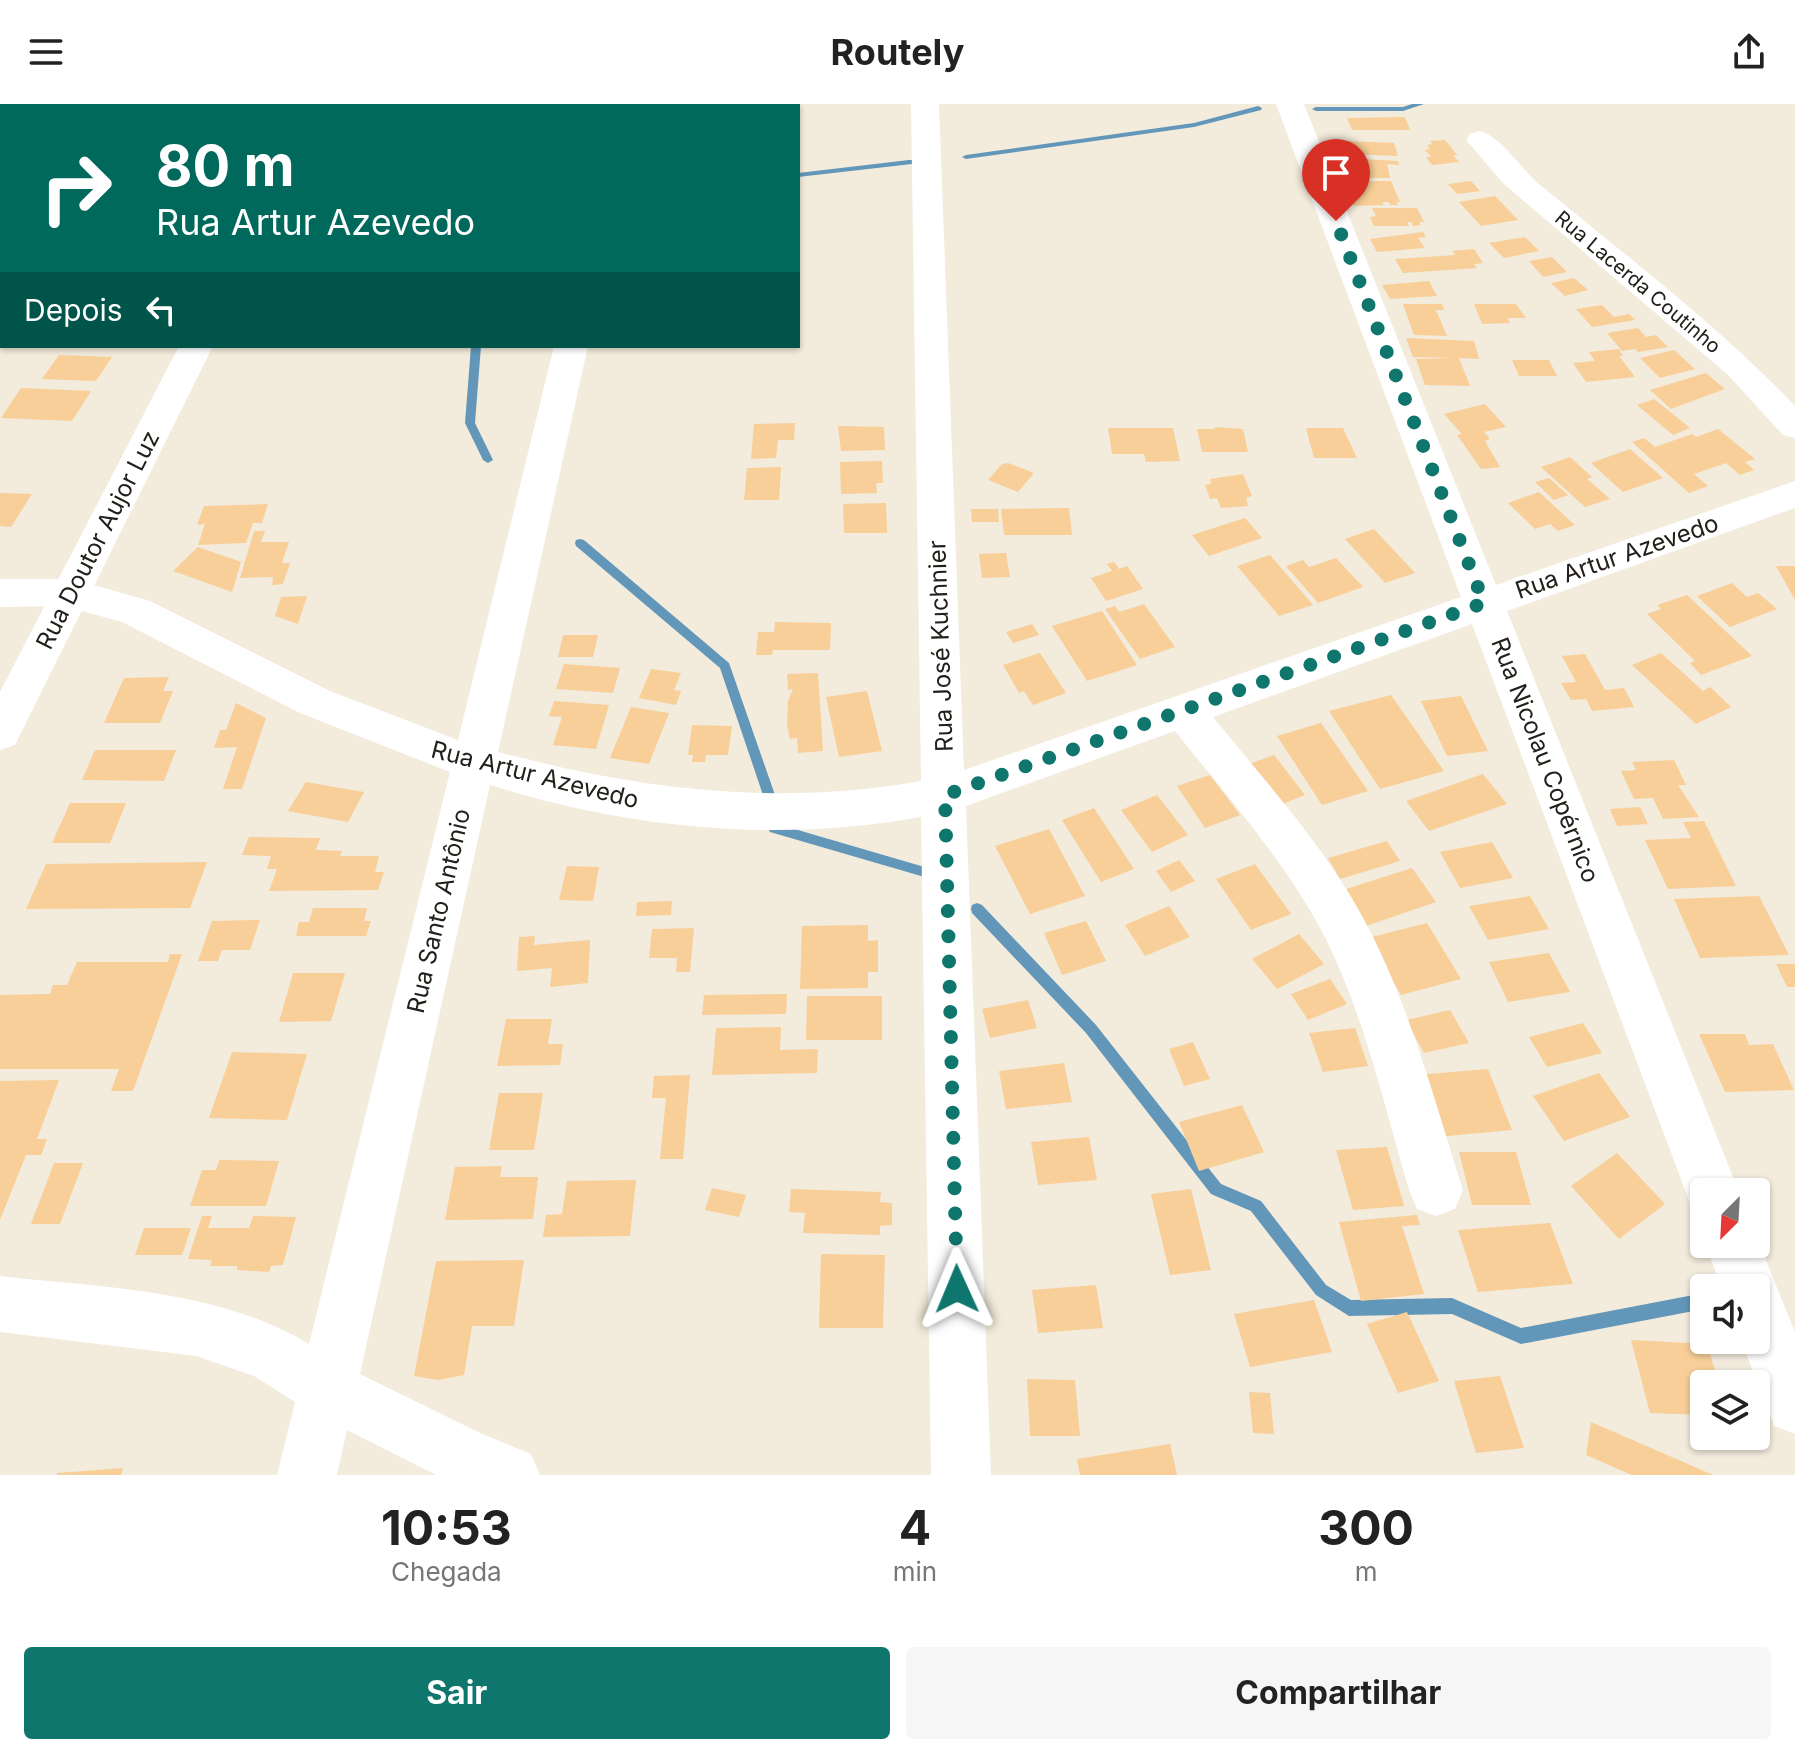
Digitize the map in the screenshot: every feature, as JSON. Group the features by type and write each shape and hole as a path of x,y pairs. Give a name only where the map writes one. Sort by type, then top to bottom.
{"street":[{"name":"Rua José Kuchnier","path":"925,104 961,1475"},
{"name":"Rua Nicolau Copérnico","path":"1290,104 1707,1178"},
{"name":"Rua Lacerda Coutinho","path":"1480,140 1513,177 1740,368 1795,427"},
{"name":"Rua Doutor Aujor Luz","path":"0,733 195,348"},
{"name":"Rua Santo Antônio","path":"307,1475 571,348"},
{"name":"Rua Artur Azevedo","path":"0,593 71,592 127,609 174,629 282,687 393,737 473,765 639,802 730,811 814,813 885,806 945,795 1795,494"},
{"path":"1183,710 1312,875 1351,942 1383,1026 1436,1190"},
{"path":"0,1304 196,1328 269,1353 328,1389 462,1456 510,1475"},
{"path":"1770,1341 1795,1405"}],"building":[{"path":"1405,117 1410,130 1352,130 1347,118"},
{"path":"1445,140 1459,162 1432,165 1426,157 1431,157 1425,150 1430,149 1427,145 1432,144 1430,141"},
{"path":"1345,141 1394,143 1398,156 1348,154"},
{"path":"1362,159 1398,161 1399,165 1387,164 1390,178 1351,178 1349,171 1365,172"},
{"path":"1360,181 1391,181 1400,202 1396,202 1398,205 1382,202 1384,205 1354,206 1349,193 1364,193"},
{"path":"1471,181 1480,191 1457,194 1448,184"},
{"path":"1495,196 1518,220 1481,226 1459,202"},
{"path":"1372,208 1417,208 1424,222 1413,226 1407,222 1409,226 1374,226 1370,217 1376,216"},
{"path":"1423,232 1426,237 1418,238 1425,248 1377,252 1370,239"},
{"path":"1525,237 1539,251 1504,258 1489,243"},
{"path":"1474,249 1483,263 1474,264 1477,268 1403,273 1395,259 1455,255 1452,251"},
{"path":"1552,257 1567,272 1543,277 1529,261"},
{"path":"1574,278 1588,290 1565,296 1551,283"},
{"path":"1429,281 1437,296 1390,299 1382,285"},
{"path":"1403,304 1442,304 1444,310 1436,310 1447,336 1414,335"},
{"path":"1474,304 1516,304 1526,318 1508,318 1510,323 1482,324"},
{"path":"1602,305 1614,317 1629,314 1635,320 1592,327 1576,309"},
{"path":"1638,328 1646,337 1656,335 1668,347 1622,351 1607,333"},
{"path":"1406,338 1474,341 1479,359 1459,358 1470,386 1425,385 1416,359 1454,358 1413,357"},
{"path":"1619,349 1623,356 1619,356 1635,377 1586,382 1573,363 1595,361 1589,352"},
{"path":"1674,350 1695,369 1660,378 1640,358"},
{"path":"59,355 112,357 96,381 42,379"},
{"path":"1512,360 1549,360 1557,376 1519,376"},
{"path":"1706,373 1725,389 1671,409 1650,390"},
{"path":"21,388 91,391 72,421 1,418"},
{"path":"1654,399 1690,428 1673,435 1637,405"},
{"path":"1485,404 1506,427 1484,432 1490,439 1485,441 1500,467 1481,469 1457,435 1462,434 1444,414"},
{"path":"795,423 794,440 778,440 776,458 751,459 754,424"},
{"path":"838,426 884,427 885,450 841,451"},
{"path":"1108,428 1173,428 1180,461 1146,462 1144,454 1112,454"},
{"path":"1306,428 1343,428 1357,458 1314,458"},
{"path":"1197,429 1243,429 1248,452 1202,452"},
{"path":"1718,429 1755,459 1745,462 1754,470 1740,475 1726,463 1694,474 1708,486 1689,493 1632,442 1644,438 1655,447"},
{"path":"1630,449 1663,478 1623,492 1591,463"},
{"path":"1570,457 1592,477 1587,479 1610,499 1585,507 1541,467"},
{"path":"882,461 883,483 876,483 877,493 841,494 840,462"},
{"path":"1008,463 1034,473 1018,492 988,480 1002,464"},
{"path":"781,467 779,500 744,500 747,468"},
{"path":"1243,474 1252,496 1246,498 1248,506 1221,508 1217,498 1210,499 1205,485 1211,484 1210,479"},
{"path":"1549,478 1568,495 1554,500 1535,482"},
{"path":"1539,492 1575,525 1558,531 1550,524 1535,529 1508,503"},
{"path":"0,493 32,494 11,527 0,526"},
{"path":"886,503 887,533 844,533 843,504"},
{"path":"268,504 262,523 253,523 246,543 198,545 205,524 197,525 204,506"},
{"path":"1069,508 1072,535 1004,535 1001,509"},
{"path":"971,509 998,509 999,522 972,522"},
{"path":"1245,518 1262,538 1209,556 1192,535"},
{"path":"1374,529 1415,573 1385,583 1345,539"},
{"path":"254,531 265,531 261,542 289,542 282,563 290,563 283,584 272,585 273,577 240,578"},
{"path":"198,547 241,562 232,592 173,571"},
{"path":"1006,553 1010,577 982,578 979,554"},
{"path":"1270,555 1313,605 1279,616 1237,566"},
{"path":"1336,558 1363,587 1318,603 1286,566 1303,560 1309,567"},
{"path":"1114,562 1119,569 1127,566 1143,589 1106,601 1091,578 1112,571 1107,564"},
{"path":"1776,566 1795,566 1795,600"},
{"path":"1732,583 1747,597 1758,593 1777,609 1730,627 1697,596"},
{"path":"1687,595 1752,656 1701,675 1690,663 1695,661 1647,614 1661,609 1657,605"},
{"path":"307,596 298,624 275,616 281,597"},
{"path":"1144,604 1175,647 1140,659 1105,609 1115,606 1119,612"},
{"path":"1102,611 1137,665 1087,681 1052,626"},
{"path":"775,622 831,623 830,650 773,650 772,655 756,655 758,632 774,632"},
{"path":"1032,624 1039,635 1013,643 1006,632"},
{"path":"563,635 598,635 593,657 558,657"},
{"path":"1040,653 1066,693 1033,705 1024,691 1019,693 1003,665"},
{"path":"1661,653 1703,691 1710,687 1731,707 1696,724 1632,665"},
{"path":"1585,654 1605,690 1624,688 1634,707 1592,711 1586,699 1571,700 1561,683 1576,682 1562,656"},
{"path":"564,664 620,668 613,693 556,689"},
{"path":"651,669 681,673 674,690 681,691 676,705 639,698"},
{"path":"818,673 823,751 798,753 797,738 790,739 787,725 788,701 793,689 788,690 787,674"},
{"path":"169,677 163,691 173,691 160,723 104,723 124,678"},
{"path":"867,691 882,751 839,757 826,697"},
{"path":"1391,695 1444,771 1380,789 1329,711"},
{"path":"1461,696 1488,751 1447,756 1421,701"},
{"path":"554,701 609,705 596,749 553,745 562,717 549,716"},
{"path":"236,703 266,718 242,789 223,789 237,747 214,748 220,730 226,730"},
{"path":"631,707 669,713 649,764 610,758"},
{"path":"1321,723 1368,791 1322,805 1277,736"},
{"path":"692,725 732,726 728,755 706,755 705,762 692,762 693,755 688,755"},
{"path":"95,750 176,750 164,781 82,780"},
{"path":"1274,755 1305,795 1275,807 1244,766"},
{"path":"1674,760 1686,785 1678,785 1699,817 1663,819 1653,798 1634,799 1621,771 1636,770 1632,762"},
{"path":"1483,774 1507,804 1429,831 1406,801"},
{"path":"1210,775 1240,815 1205,828 1177,786"},
{"path":"306,782 364,792 348,822 288,811"},
{"path":"1157,795 1188,835 1152,852 1121,810"},
{"path":"70,803 126,803 110,843 52,843"},
{"path":"1640,807 1648,824 1617,826 1610,809"},
{"path":"1094,808 1134,869 1101,882 1062,820"},
{"path":"1704,821 1736,886 1668,889 1645,840 1691,838 1683,822"},
{"path":"1049,829 1085,896 1030,914 995,846"},
{"path":"249,837 320,838 316,850 342,851 340,856 379,856 375,872 384,872 378,890 269,891 277,869 267,869 271,856 242,855"},
{"path":"1387,841 1400,861 1340,879 1328,858"},
{"path":"1492,842 1513,878 1460,888 1440,852"},
{"path":"1179,860 1195,881 1171,892 1156,871"},
{"path":"207,862 190,908 26,909 46,864"},
{"path":"1255,864 1291,914 1251,930 1216,879"},
{"path":"567,866 599,867 593,901 559,900"},
{"path":"1412,868 1436,902 1363,927 1340,891"},
{"path":"1530,896 1549,929 1488,940 1469,906"},
{"path":"1759,896 1789,955 1700,958 1674,899"},
{"path":"672,901 671,915 636,916 637,902"},
{"path":"1169,906 1190,937 1145,956 1125,925"},
{"path":"313,908 367,908 364,921 371,921 366,936 296,936 299,922 309,922"},
{"path":"260,920 250,950 222,950 218,961 198,961 212,921"},
{"path":"1086,921 1106,961 1062,975 1044,933"},
{"path":"1427,923 1461,979 1401,995 1368,938"},
{"path":"868,925 868,941 878,940 878,972 868,972 868,988 800,989 802,926"},
{"path":"694,928 690,972 676,972 677,958 649,958 652,929"},
{"path":"1299,934 1324,964 1277,989 1252,959"},
{"path":"535,936 534,945 590,940 588,983 550,987 552,968 517,971 519,937"},
{"path":"1549,953 1570,992 1508,1002 1489,962"},
{"path":"170,954 182,954 133,1091 111,1091 119,1069 0,1069 0,995 50,994 53,985 67,985 77,962 168,962"},
{"path":"1776,964 1795,964 1795,987 1787,987"},
{"path":"293,973 345,973 331,1021 279,1022"},
{"path":"1330,979 1347,1004 1308,1020 1291,994"},
{"path":"787,994 786,1014 702,1015 704,995"},
{"path":"807,996 882,996 882,1040 806,1040"},
{"path":"1028,1000 1037,1028 990,1038 982,1009"},
{"path":"1450,1010 1469,1043 1424,1053 1406,1020"},
{"path":"506,1019 552,1019 548,1044 563,1044 560,1065 497,1066"},
{"path":"1583,1023 1602,1053 1547,1067 1529,1037"},
{"path":"781,1027 780,1050 818,1049 817,1073 712,1075 716,1028"},
{"path":"1355,1028 1368,1066 1323,1072 1309,1033"},
{"path":"1699,1034 1745,1034 1749,1045 1773,1044 1794,1090 1725,1092"},
{"path":"1193,1042 1210,1079 1184,1086 1169,1049"},
{"path":"232,1052 307,1054 287,1120 209,1118"},
{"path":"1064,1063 1072,1102 1006,1109 999,1071"},
{"path":"1488,1069 1512,1130 1437,1137 1415,1075"},
{"path":"1599,1073 1630,1117 1564,1141 1533,1096"},
{"path":"690,1075 683,1159 660,1159 666,1098 652,1098 654,1076"},
{"path":"59,1080 37,1139 47,1139 41,1155 26,1155 0,1220 0,1081"},
{"path":"499,1093 543,1093 534,1150 489,1150"},
{"path":"1242,1105 1264,1152 1199,1171 1179,1122"},
{"path":"1089,1137 1097,1180 1038,1185 1031,1142"},
{"path":"1387,1147 1404,1206 1353,1210 1336,1150"},
{"path":"1459,1152 1516,1152 1531,1205 1472,1205"},
{"path":"1617,1153 1665,1204 1619,1239 1571,1186"},
{"path":"219,1160 279,1161 266,1206 190,1206 202,1170 216,1170"},
{"path":"54,1163 83,1163 60,1224 31,1224"},
{"path":"502,1166 500,1177 538,1177 533,1219 445,1220 455,1167"},
{"path":"636,1180 630,1236 543,1237 546,1215 562,1214 567,1181"},
{"path":"712,1188 746,1195 739,1217 705,1210"},
{"path":"791,1189 881,1192 880,1202 892,1203 892,1225 880,1226 880,1235 803,1233 805,1213 789,1212"},
{"path":"1191,1189 1211,1270 1170,1275 1151,1194"},
{"path":"1417,1215 1420,1225 1402,1226 1424,1294 1361,1301 1339,1222"},
{"path":"202,1216 212,1216 208,1228 249,1228 253,1216 296,1217 283,1265 271,1266 269,1272 237,1270 237,1266 210,1266 212,1260 188,1259"},
{"path":"1550,1223 1573,1284 1478,1292 1458,1230"},
{"path":"144,1228 191,1228 182,1255 135,1255"},
{"path":"821,1254 885,1255 883,1328 819,1328"},
{"path":"524,1260 514,1326 472,1326 464,1375 438,1380 414,1376 436,1261"},
{"path":"1096,1285 1103,1328 1038,1333 1032,1290"},
{"path":"1314,1300 1332,1352 1250,1367 1234,1314"},
{"path":"1407,1312 1439,1381 1398,1393 1367,1324"},
{"path":"1631,1340 1690,1343 1690,1354 1710,1354 1715,1370 1690,1370 1690,1414 1650,1413"},
{"path":"1500,1376 1524,1448 1476,1453 1454,1381"},
{"path":"1027,1379 1075,1380 1080,1436 1030,1436"},
{"path":"1249,1392 1270,1393 1274,1434 1253,1433"},
{"path":"1591,1422 1713,1475 1632,1475 1586,1455"},
{"path":"1170,1444 1177,1475 1080,1475 1077,1459"},
{"path":"123,1468 121,1475 57,1475 57,1473"}],"waterway":[{"path":"1316,109 1403,109 1420,104"},
{"path":"966,157 1194,125 1258,108"},
{"path":"800,175 909,162"},
{"path":"476,348 470,423 488,460"},
{"path":"580,543 725,666 769,795"},
{"path":"774,828 921,871"},
{"path":"977,909 1091,1029 1216,1189 1256,1206 1321,1290 1349,1308 1452,1306 1521,1336 1690,1304"}],"route":[{"path":"957,1289 945,795 1484,603 1336,221"}]}
